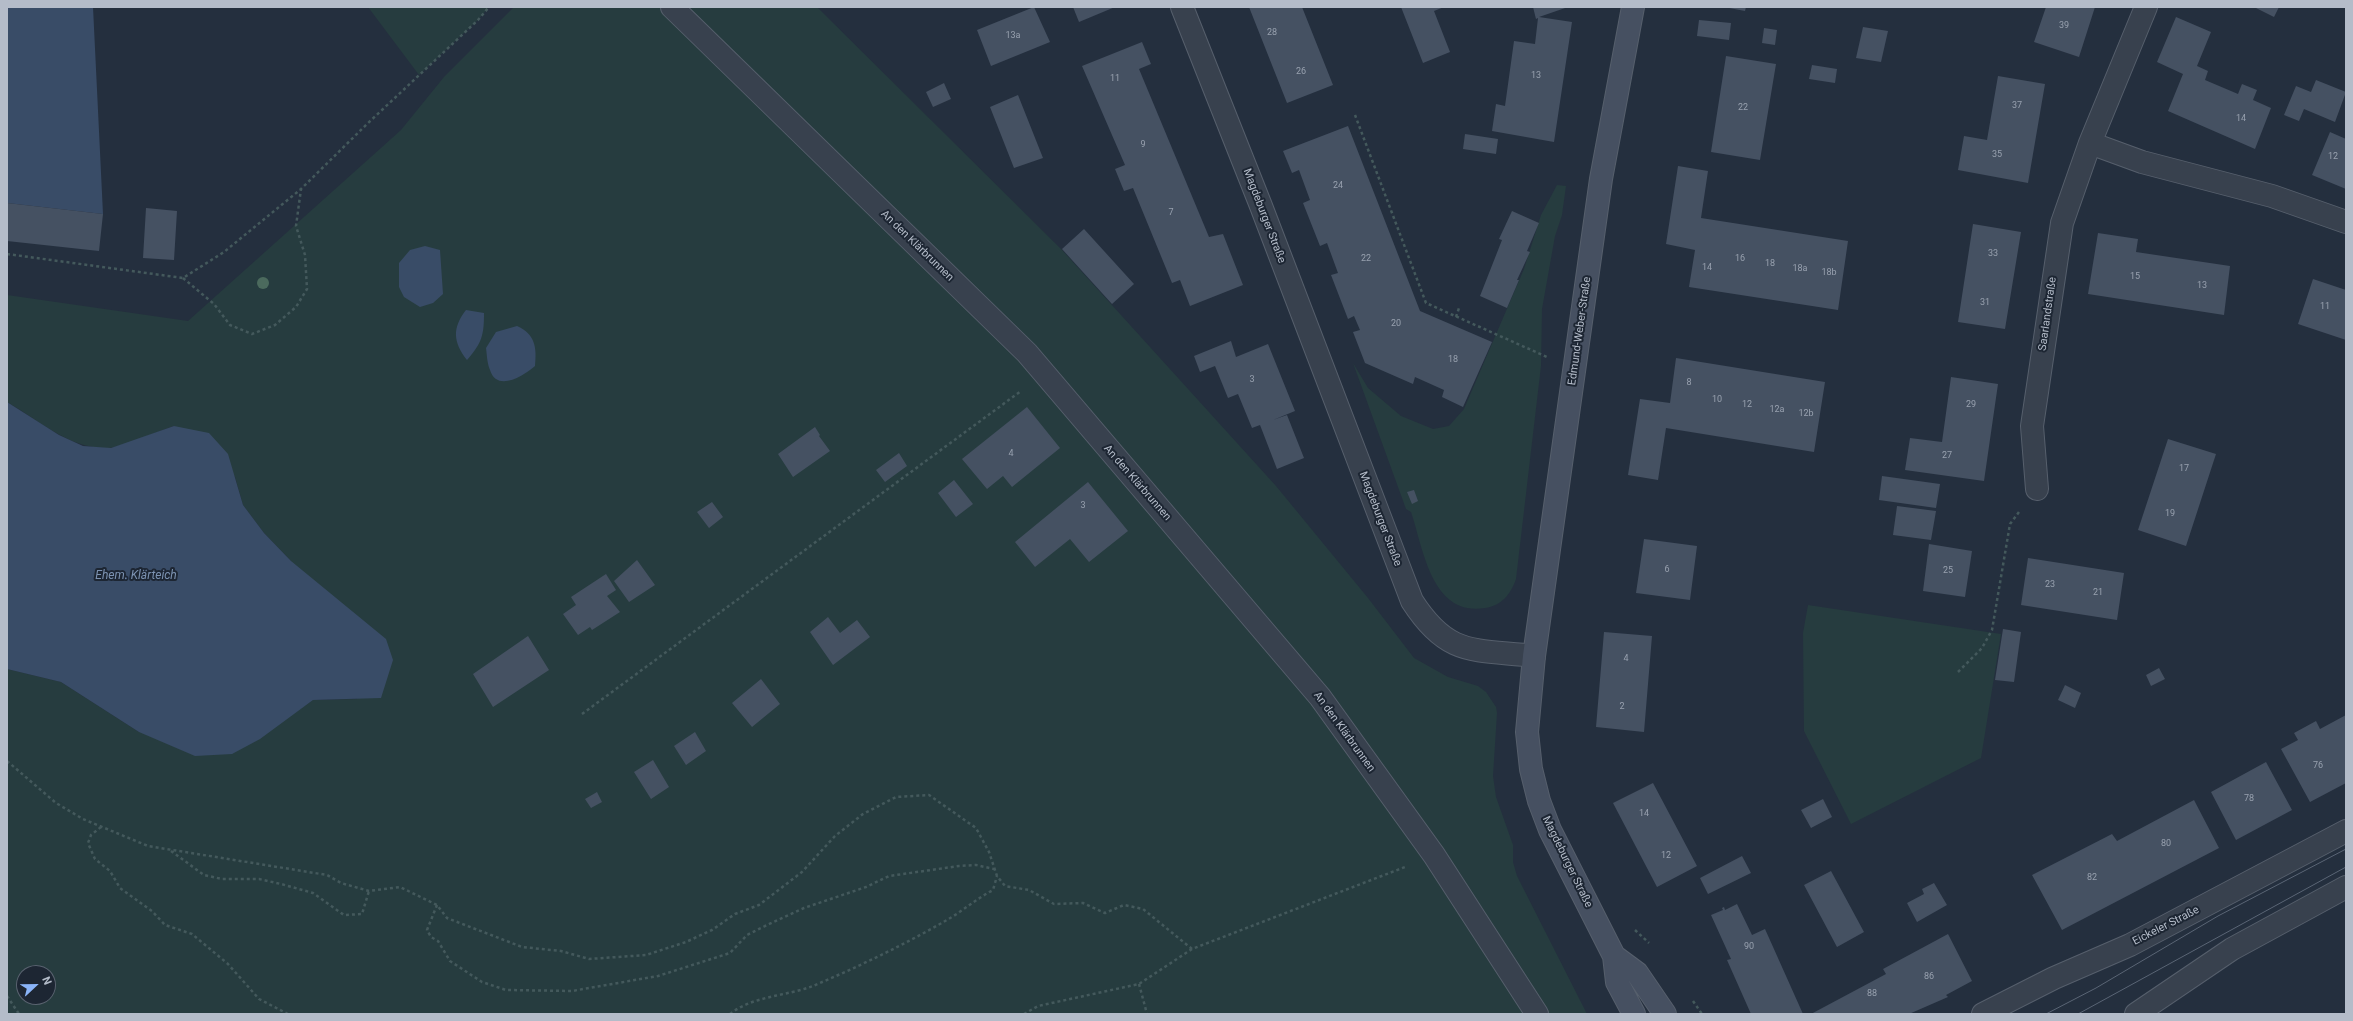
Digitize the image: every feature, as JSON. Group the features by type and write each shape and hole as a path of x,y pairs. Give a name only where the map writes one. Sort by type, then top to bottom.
{"main road":[{"name":"Edmund-Weber-Straße","path":"1534,656 1601,180 1633,7"},
{"name":"Magdeburger Straße","path":"1534,656 1527,732 1531,769 1539,801 1550,830 1614,956 1617,982 1634,1014"},
{"name":"Magdeburger Straße","path":"1614,956 1637,973 1665,1014"}],"street":[{"name":"An den Klärbrunnen","path":"672,7 1027,353 1044,375 1320,697 1434,855 1537,1014"},
{"name":"Magdeburger Straße","path":"1182,7 1261,206 1412,601 1425,622 1440,636 1458,647 1534,656"},
{"name":"Saarlandstraße","path":"2037,489 2032,426 2062,223 2090,143 2146,7"},
{"path":"2090,143 2142,162 2272,196 2346,222"},
{"name":"Eickeler Straße","path":"1983,1014 2048,981 2130,945 2346,831"},
{"path":"2136,1014 2232,949 2346,887"}],"path":[{"path":"183,278 224,252 301,189 367,124 478,20 489,7"},
{"path":"1355,115 1426,303 1542,356 1576,362"},
{"path":"7,254 183,278 214,304 230,325 252,334 275,325 296,307 307,289 305,255 296,226 301,189"},
{"path":"1456,317 1460,308"},
{"path":"582,714 1044,375"},
{"path":"1958,672 1982,648 1992,630 2010,524 2037,489"},
{"path":"7,761 56,803 83,819 148,846 170,851 235,858 327,875 341,883 369,891 400,887 437,905 447,918 522,947 561,952 589,959 646,955 686,942 712,930 735,914 759,905 802,872 835,836 862,814 896,797 929,795 976,828 989,852 997,876 1005,886 1029,890 1054,904 1083,903 1105,913 1124,905 1143,909 1192,949"},
{"path":"102,827 91,836 88,843 95,859 110,871 120,888 152,911 165,925 192,934 228,964 259,999 288,1014"},
{"path":"170,851 204,875 222,879 259,879 313,893 344,915 362,914 369,891"},
{"path":"1024,1014 1038,1006 1139,984 1192,949 1434,855"},
{"path":"437,905 427,930 431,937 438,941 450,960 482,982 496,985 506,990 572,991 658,976 730,953 747,935 765,926 804,908 866,887 889,876 959,866 976,865 994,869"},
{"path":"730,1014 736,1009 754,1002 812,986 866,962 952,916 993,890 997,876"},
{"path":"1139,984 1147,1014"},
{"path":"7,996 19,1014"}],"green space":[{"path":"368,7 489,7 478,20 419,75"},
{"path":"514,7 817,7 1062,250 1276,486 1368,598 1414,658 1448,677 1478,686 1486,692 1496,707 1497,713 1493,776 1496,797 1513,845 1513,862 1517,876 1587,1014 7,1014 7,669 61,682 139,732 288,717 313,700 357,699 291,561 264,533 243,505 235,477 174,426 115,447 95,447 68,439 7,402 7,295 188,321 401,130 444,77"},
{"path":"1557,185 1566,186 1562,215 1555,236 1542,309 1541,366 1516,579 1505,598 1496,605 1485,608 1467,608 1452,602 1441,591 1432,576 1425,560 1411,512 1406,509 1353,363 1368,388 1401,416 1433,429 1449,426 1464,409 1524,269 1541,215"},
{"path":"1808,605 2001,634 1981,758 1851,824 1804,731 1803,633"}],"water":[{"path":"7,7 93,7 103,214 7,203"},
{"path":"425,246 440,250 443,294 433,303 420,307 404,297 399,287 399,263 410,250"},
{"path":"466,310 484,313 483,333 476,349 467,360 459,347 456,335 458,323"},
{"path":"517,326 528,333 534,342 536,353 535,366 525,374 511,380 499,380 494,377 490,370 486,348 496,332"},
{"name":"Ehem. Klärteich","path":"7,402 59,435 83,446 111,448 174,426 209,433 228,454 243,505 264,533 291,561 386,639 393,660 381,698 313,700 260,739 232,754 195,756 139,732 61,682 7,669"}],"building":[{"path":"1034,7 1050,42 991,66 977,30"},
{"path":"1073,7 1115,7 1079,22"},
{"path":"1249,7 1302,7 1333,85 1287,103"},
{"path":"1401,7 1444,7 1434,11 1450,52 1423,63"},
{"path":"1533,7 1568,7 1539,17 1572,22 1554,142 1492,131 1496,104 1505,106 1514,41 1535,44 1538,18 1536,19"},
{"path":"1724,7 1746,7 1745,11"},
{"path":"2046,7 2095,7 2079,57 2034,42"},
{"path":"2254,7 2279,7 2274,17"},
{"path":"2176,17 2211,32 2197,66 2208,71 2205,80 2238,94 2242,84 2257,90 2253,100 2271,108 2255,149 2168,111 2183,74 2157,62"},
{"path":"1699,20 1731,23 1729,40 1697,36"},
{"path":"1863,27 1888,31 1881,62 1856,58"},
{"path":"1764,28 1777,30 1775,45 1762,43"},
{"path":"1142,42 1151,64 1139,69 1209,237 1223,234 1243,285 1190,306 1180,280 1172,283 1133,188 1124,191 1115,169 1125,165 1082,66"},
{"path":"1726,56 1776,64 1760,160 1711,152"},
{"path":"1812,65 1837,69 1835,83 1809,79"},
{"path":"1998,76 2045,84 2028,183 1958,170 1964,136 1987,140"},
{"path":"2316,80 2346,92 2335,122 2304,109 2299,121 2284,115 2296,86 2311,92"},
{"path":"944,83 951,99 933,107 926,92"},
{"path":"1018,95 1043,158 1014,168 990,107"},
{"path":"1348,126 1420,311 1492,342 1463,407 1442,397 1444,390 1415,377 1413,384 1365,363 1353,332 1360,330 1354,316 1348,319 1331,275 1338,273 1327,243 1320,246 1303,203 1310,200 1299,170 1292,173 1283,151"},
{"path":"2330,132 2346,139 2346,189 2312,175"},
{"path":"1465,134 1498,139 1496,154 1463,149"},
{"path":"1678,166 1708,171 1701,218 1848,241 1838,310 1689,287 1695,250 1666,244"},
{"path":"7,203 103,214 99,251 7,241"},
{"path":"146,208 177,211 174,260 143,258"},
{"path":"1512,211 1539,223 1527,251 1530,252 1517,280 1519,280 1507,308 1480,296 1502,240 1499,239"},
{"path":"1973,224 2021,232 2005,329 1958,322"},
{"path":"1084,229 1134,284 1112,304 1062,249"},
{"path":"2098,233 2138,239 2136,252 2230,266 2224,315 2088,294"},
{"path":"2313,279 2346,290 2346,340 2298,324"},
{"path":"1231,341 1236,357 1268,344 1295,411 1273,420 1287,415 1304,458 1277,469 1260,425 1252,428 1238,394 1228,398 1215,366 1200,372 1194,356"},
{"path":"1676,358 1825,382 1814,452 1666,428 1658,480 1628,475 1640,399 1670,403"},
{"path":"1951,377 1998,384 1984,481 1905,470 1910,438 1942,442"},
{"path":"1027,407 1060,448 1012,487 1003,476 987,489 962,459"},
{"path":"815,427 820,435 819,436 830,451 793,477 778,454"},
{"path":"2168,439 2216,454 2186,546 2138,530"},
{"path":"899,453 907,466 885,482 876,470"},
{"path":"1882,476 1940,484 1936,508 1879,500"},
{"path":"954,480 973,504 956,517 938,493"},
{"path":"1088,482 1128,531 1089,562 1070,539 1035,567 1015,542"},
{"path":"1414,490 1418,501 1412,504 1407,492"},
{"path":"712,502 723,517 709,528 697,512"},
{"path":"1897,506 1936,511 1931,540 1893,535"},
{"path":"1644,539 1697,546 1690,600 1636,593"},
{"path":"1929,544 1972,551 1965,597 1923,591"},
{"path":"2028,558 2124,573 2117,620 2021,605"},
{"path":"637,560 655,585 629,602 614,581"},
{"path":"606,574 616,590 607,596 620,612 592,630 590,627 578,635 563,614 576,605 571,597"},
{"path":"828,617 840,633 857,620 870,637 833,665 810,632"},
{"path":"2003,629 2021,632 2014,682 1995,680"},
{"path":"1604,632 1652,636 1644,732 1596,727"},
{"path":"528,636 549,670 493,707 473,674"},
{"path":"2159,668 2165,679 2151,686 2146,675"},
{"path":"761,679 780,704 752,727 732,703"},
{"path":"2065,685 2081,693 2075,708 2058,700"},
{"path":"2346,715 2346,783 2310,802 2281,749 2298,740 2294,733 2316,721 2320,729"},
{"path":"695,732 706,751 686,765 674,746"},
{"path":"653,760 669,787 651,799 634,772"},
{"path":"2266,762 2292,810 2236,840 2211,792"},
{"path":"1653,783 1697,866 1657,887 1613,803"},
{"path":"597,792 602,802 591,808 585,799"},
{"path":"1823,799 1832,817 1811,828 1801,810"},
{"path":"2194,800 2219,848 2062,930 2032,875 2112,834 2117,841"},
{"path":"1742,856 1751,873 1708,894 1700,878"},
{"path":"1831,871 1864,932 1837,947 1804,885"},
{"path":"1934,883 1947,905 1917,922 1907,903 1924,894 1922,889"},
{"path":"1737,904 1752,935 1765,929 1803,1014 1751,1014 1727,960 1731,959 1711,915 1723,910 1722,908 1724,907 1725,910"},
{"path":"1948,934 1972,981 1946,995 1948,997 1909,1014 1811,1014 1886,974 1883,969"}],"tram line":[{"path":"2046,1014 2096,988 2218,916 2346,849"},
{"path":"2078,1014 2346,867"}]}
